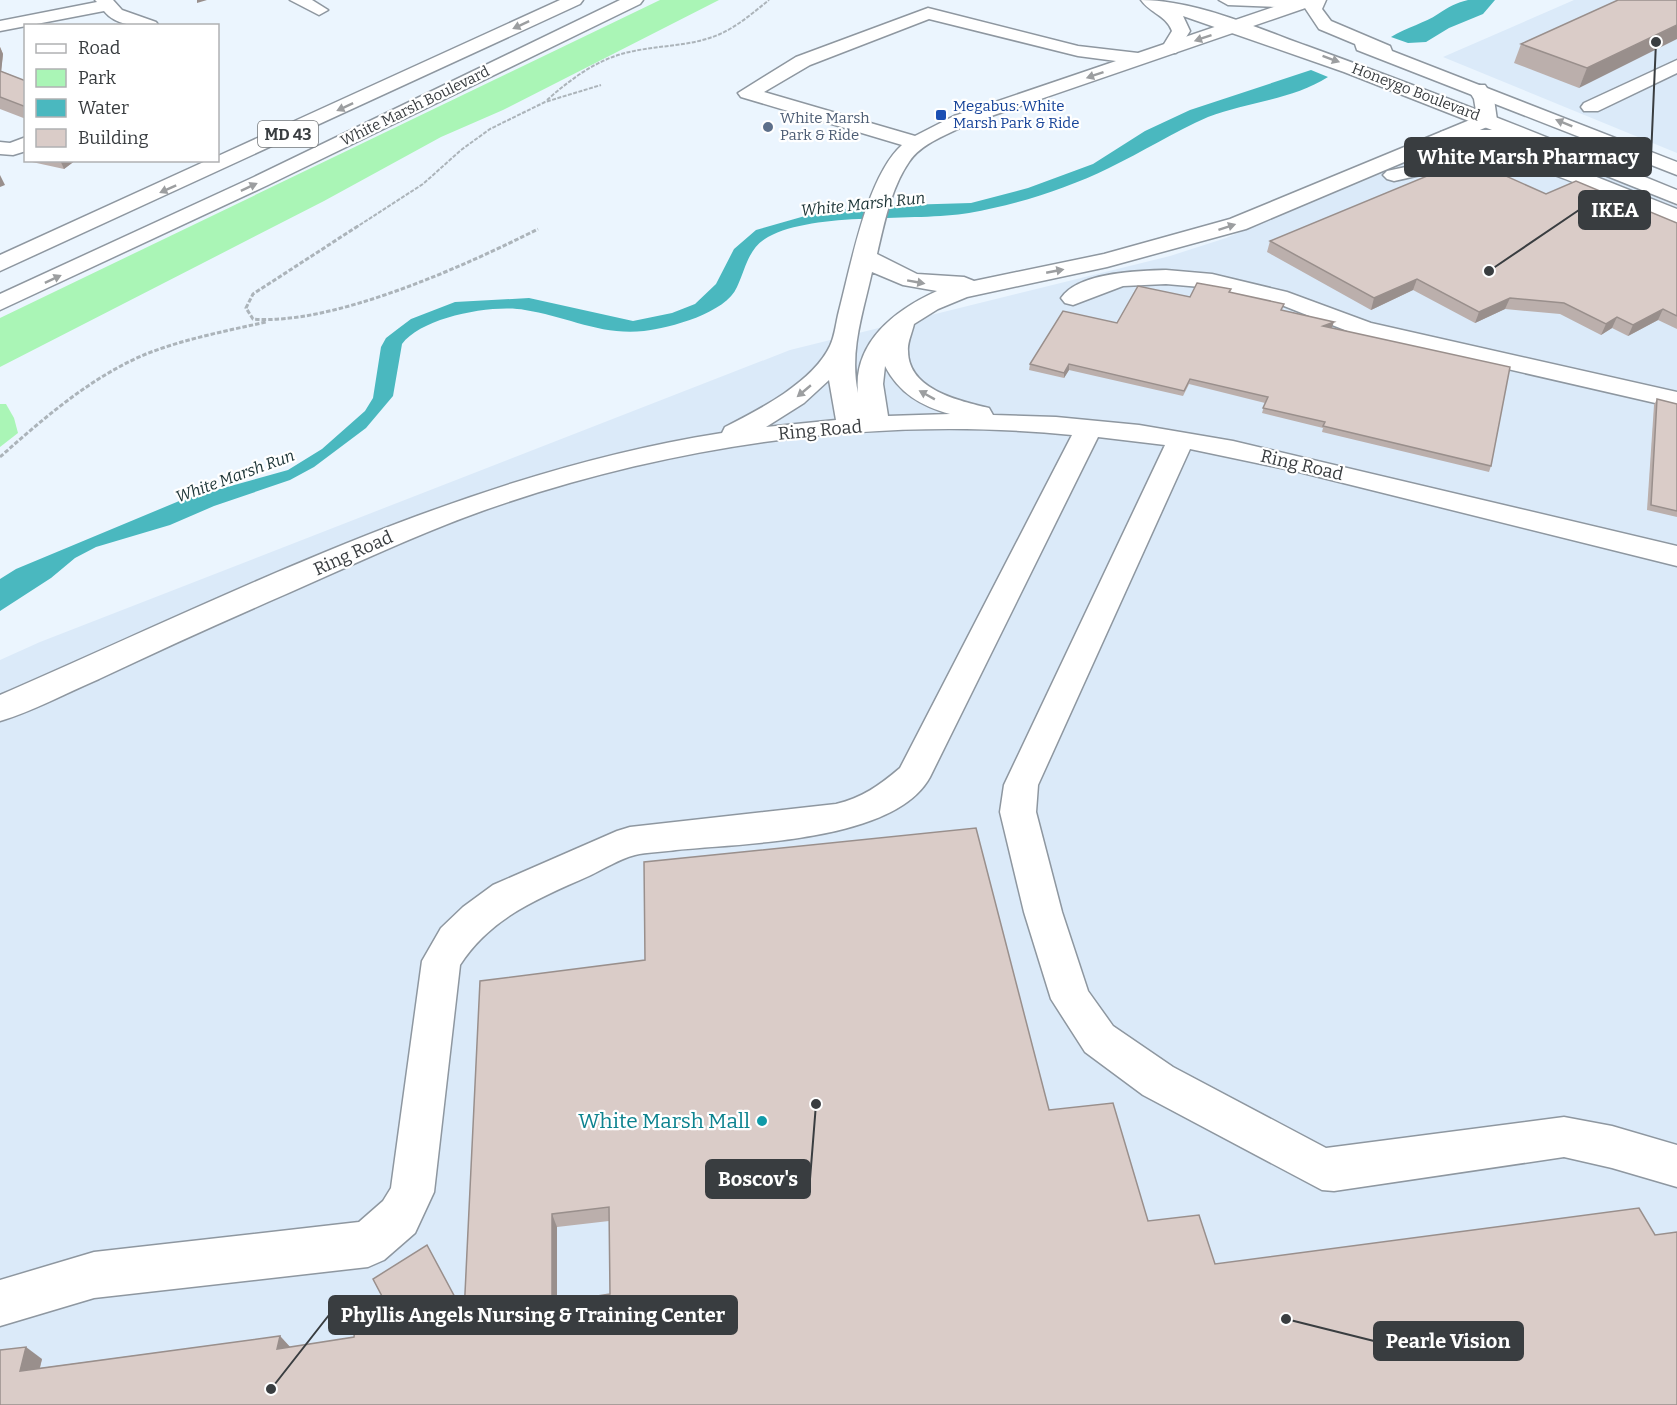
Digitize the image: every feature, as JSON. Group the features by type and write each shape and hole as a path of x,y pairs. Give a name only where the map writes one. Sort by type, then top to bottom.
{"main road":[{"path":"299,0 319,10"},
{"name":"White Marsh Boulevard","path":"0,264 574,0"},
{"name":"White Marsh Boulevard","path":"0,303 261,181 634,0"},
{"path":"535,48 646,0"},
{"path":"1149,0 1179,24 1181,31 1170,49"},
{"name":"Honeygo Boulevard","path":"1149,0 1250,21 1409,64 1675,166"},
{"path":"1155,0 1188,4 1409,64"},
{"name":"Honeygo Boulevard","path":"1220,0 1250,21 1348,65 1677,198"},
{"path":"1228,0 1309,1"},
{"path":"865,426 841,374 842,347 866,249 884,191 900,158 917,143 960,120 1309,1"},
{"path":"1309,1 1324,25 1449,78"},
{"path":"0,27 105,3 122,16 144,24"},
{"path":"917,143 748,93 803,62 928,13 1086,52 1144,58"},
{"path":"1591,107 1676,62"},
{"path":"865,426 870,376 880,347 903,320 947,296 997,282 1107,260 1238,224 1487,120 1485,99 1478,89"},
{"path":"1448,136 1491,135 1537,141"},
{"path":"0,148 13,149 24,144"},
{"path":"1330,187 1458,162 1504,158 1546,167 1677,217"},
{"path":"866,249 893,276 907,281 948,285 997,282"},
{"path":"1073,298 1089,289 1120,279 1166,277 1212,281 1287,299 1364,329 1677,400"},
{"path":"903,320 895,350 896,363 908,383 922,393 966,411 1044,424"},
{"path":"715,442 759,420 800,394 818,379 842,347"},
{"name":"Ring Road","path":"0,709 426,522 569,475 715,442 865,426 1044,424 1181,439 1304,465 1677,556"},
{"path":"0,1303 94,1275 368,1244 399,1217 412,1192 441,961 455,940 476,918 506,897 630,841 836,818 861,812 888,800 913,777 1089,428"},
{"path":"1181,439 1021,785 1018,812 1043,912 1071,999 1099,1040 1158,1081 1322,1169 1357,1167 1564,1137 1612,1147 1677,1166"}],"path":[{"path":"545,102 587,69 634,51 674,47 720,34 769,0"},
{"path":"270,321 253,319 246,308 254,294 423,184 461,150 490,129 545,102 601,85"},
{"path":"0,457 54,410 104,376 146,354 209,335 322,311 398,291 451,270 538,229"}],"shaded area":[{"path":"1574,0 1677,0 1677,153 1443,57"},
{"name":"White Marsh Mall","path":"1465,140 1502,140 1535,146 1677,206 1677,1405 0,1405 0,660 40,642 790,350 1170,256 1226,238 1446,145"}],"green space":[{"path":"660,0 719,0 503,110 441,137 324,201 0,367 0,318"},
{"path":"0,404 6,404 14,418 18,433 0,447"}],"water":[{"path":"1495,0 1483,14 1449,28 1426,42 1408,43 1391,37 1459,2"},
{"name":"White Marsh Run","path":"1311,70 1328,77 1300,91 1208,117 1076,183 1005,206 947,216 838,220 788,229 768,237 756,247 748,259 731,296 710,312 682,323 644,331 613,331 525,310 495,309 459,315 425,326 402,344 393,396 366,428 314,467 290,480 214,506 170,525 96,547 75,558 51,578 0,611 0,579 16,569 184,499 288,470 322,449 365,411 373,398 381,347 386,338 411,319 455,302 529,298 633,321 672,313 695,304 716,284 734,249 756,230 812,214 870,206 971,203 1028,188 1093,164 1145,131 1190,110"}],"building":[{"path":"1618,0 1677,0 1677,25 1587,68 1521,44"},
{"path":"0,71 24,80 24,106 0,97"},
{"path":"1468,159 1546,194 1576,181 1677,223 1677,316 1663,309 1633,325 1617,317 1606,324 1564,303 1510,298 1479,312 1417,279 1374,298 1270,241"},
{"path":"1197,283 1231,289 1229,292 1284,304 1281,310 1334,322 1323,326 1510,367 1491,466 1323,426 1325,422 1263,408 1268,397 1190,379 1184,391 1069,364 1064,373 1030,364 1063,311 1117,323 1138,286 1190,297"},
{"path":"1657,399 1677,404 1677,511 1651,505"},
{"name":"White Marsh Mall","path":"976,828 1049,1110 1113,1103 1148,1221 1199,1215 1215,1264 1639,1208 1655,1235 1677,1232 1677,1405 0,1405 0,1350 26,1347 20,1371 280,1336 277,1349 354,1337 355,1327 395,1321 373,1279 427,1245 464,1314 480,981 645,960 644,862","holes":["609,1207 610,1294 552,1303 552,1214"]}],"place":[{"name":"White Marsh Pharmacy","path":"1656,42"},
{"name":"Megabus: White Marsh Park & Ride","path":"941,115"},
{"name":"White Marsh Park & Ride","path":"768,127"},
{"name":"IKEA","path":"1489,271"},
{"name":"Boscov's","path":"816,1104"},
{"name":"White Marsh Mall","path":"762,1121"},
{"name":"Pearle Vision","path":"1286,1319"},
{"name":"Phyllis Angels Nursing & Training Center","path":"271,1389"}]}
